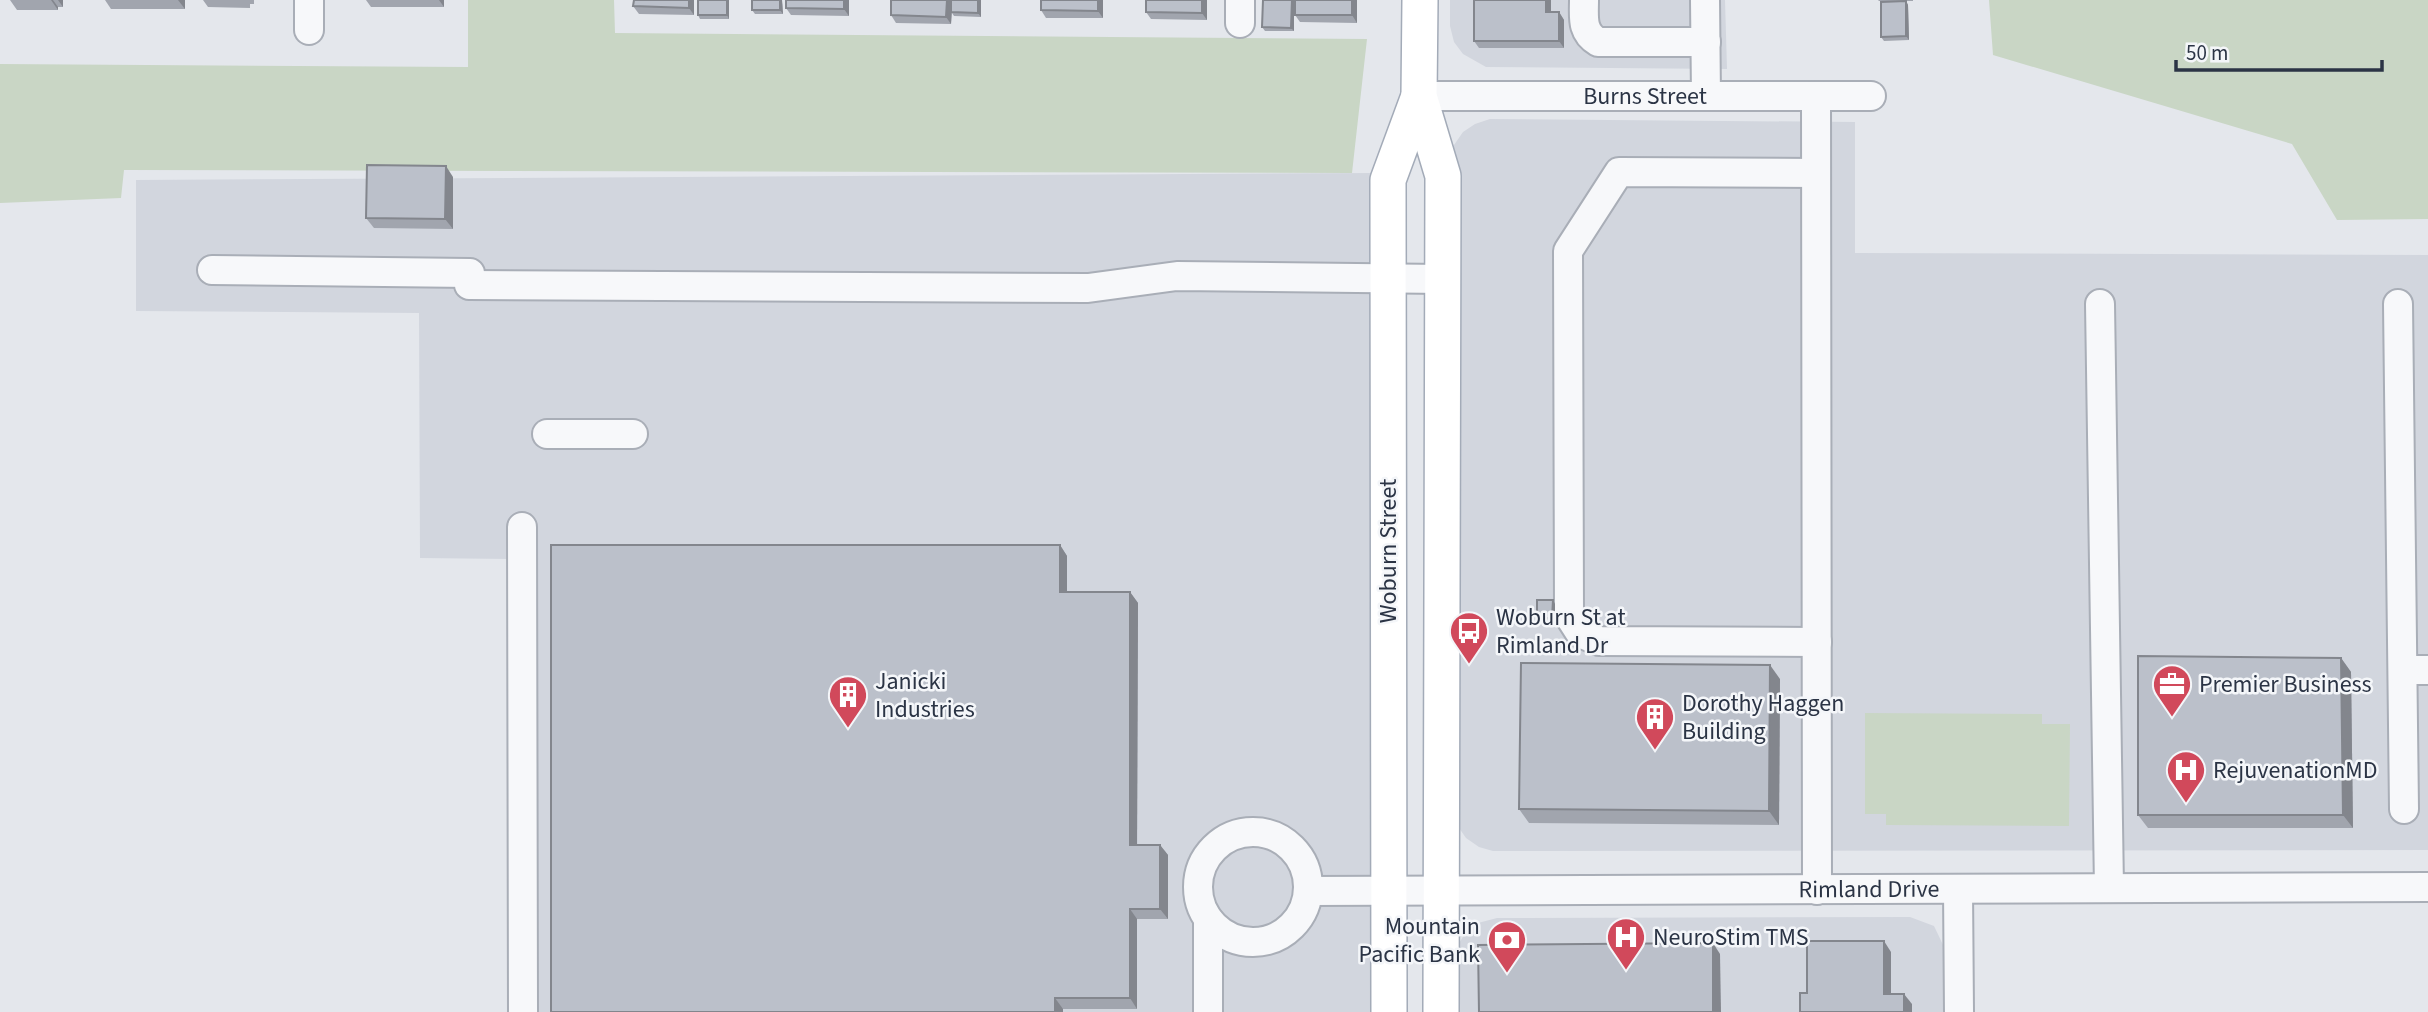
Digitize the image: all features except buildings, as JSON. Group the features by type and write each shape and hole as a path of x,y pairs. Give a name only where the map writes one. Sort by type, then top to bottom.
{"main road":[{"name":"Woburn Street","path":"1420,0 1419,96 1443,176 1441,1012"},
{"name":"Woburn Street","path":"1389,1012 1388,180 1419,96"}],"street":[{"path":"309,0 309,30"},
{"path":"1584,0 1584,27 1589,37 1598,41 1706,43"},
{"path":"1705,0 1706,96"},
{"name":"Burns Street","path":"1419,96 1871,96"},
{"path":"1815,96 1817,890"},
{"path":"1816,173 1619,172 1568,251 1568,264 1569,616 1580,633 1599,642 1817,642"},
{"path":"212,270 470,279 1088,288 1177,276 1443,279"},
{"path":"2100,304 2109,888"},
{"path":"2398,304 2415,670 2404,808"},
{"path":"548,434 633,434"},
{"path":"522,527 523,1012"},
{"path":"1255,831 1273,835 1289,844 1300,858 1307,874 1305,907 1296,922 1283,933 1268,940 1251,942 1234,939 1220,931 1208,919 1200,904 1200,870 1207,855 1220,842 1237,834 1255,831"},
{"name":"Rimland Drive","path":"1308,891 2428,887"},
{"path":"1958,889 1959,1012"},
{"path":"1208,919 1208,1012"}],"shaded area":[{"path":"1450,0 1725,0 1727,69 1486,67 1463,54 1454,42 1450,26"},
{"path":"1490,119 1855,122 1855,253 2428,255 2428,850 1493,851 1479,847 1466,838 1457,825 1450,161 1454,145 1463,132"},
{"path":"1378,173 1377,1012 512,1012 513,559 420,558 419,313 136,311 136,180"},
{"path":"1910,917 1934,926 1945,949 1945,1012 1455,1012 1455,950 1464,935 1478,923 1497,918"}],"green space":[{"path":"468,0 614,0 615,33 1367,39 1352,173 124,170 121,198 0,203 0,64 468,67"},
{"path":"1989,0 2428,0 2428,219 2337,220 2292,144 1993,55"},
{"path":"1865,713 2042,714 2042,724 2070,724 2069,826 1886,825 1886,814 1865,814"}],"place":[{"name":"Woburn St at Rimland Dr","path":"1469,665"},
{"name":"Premier Business","path":"2172,718"},
{"name":"Janicki Industries","path":"848,729"},
{"name":"Dorothy Haggen Building","path":"1655,751"},
{"name":"RejuvenationMD","path":"2186,804"},
{"name":"NeuroStim TMS","path":"1626,971"},
{"name":"Mountain Pacific Bank","path":"1507,974"}]}
